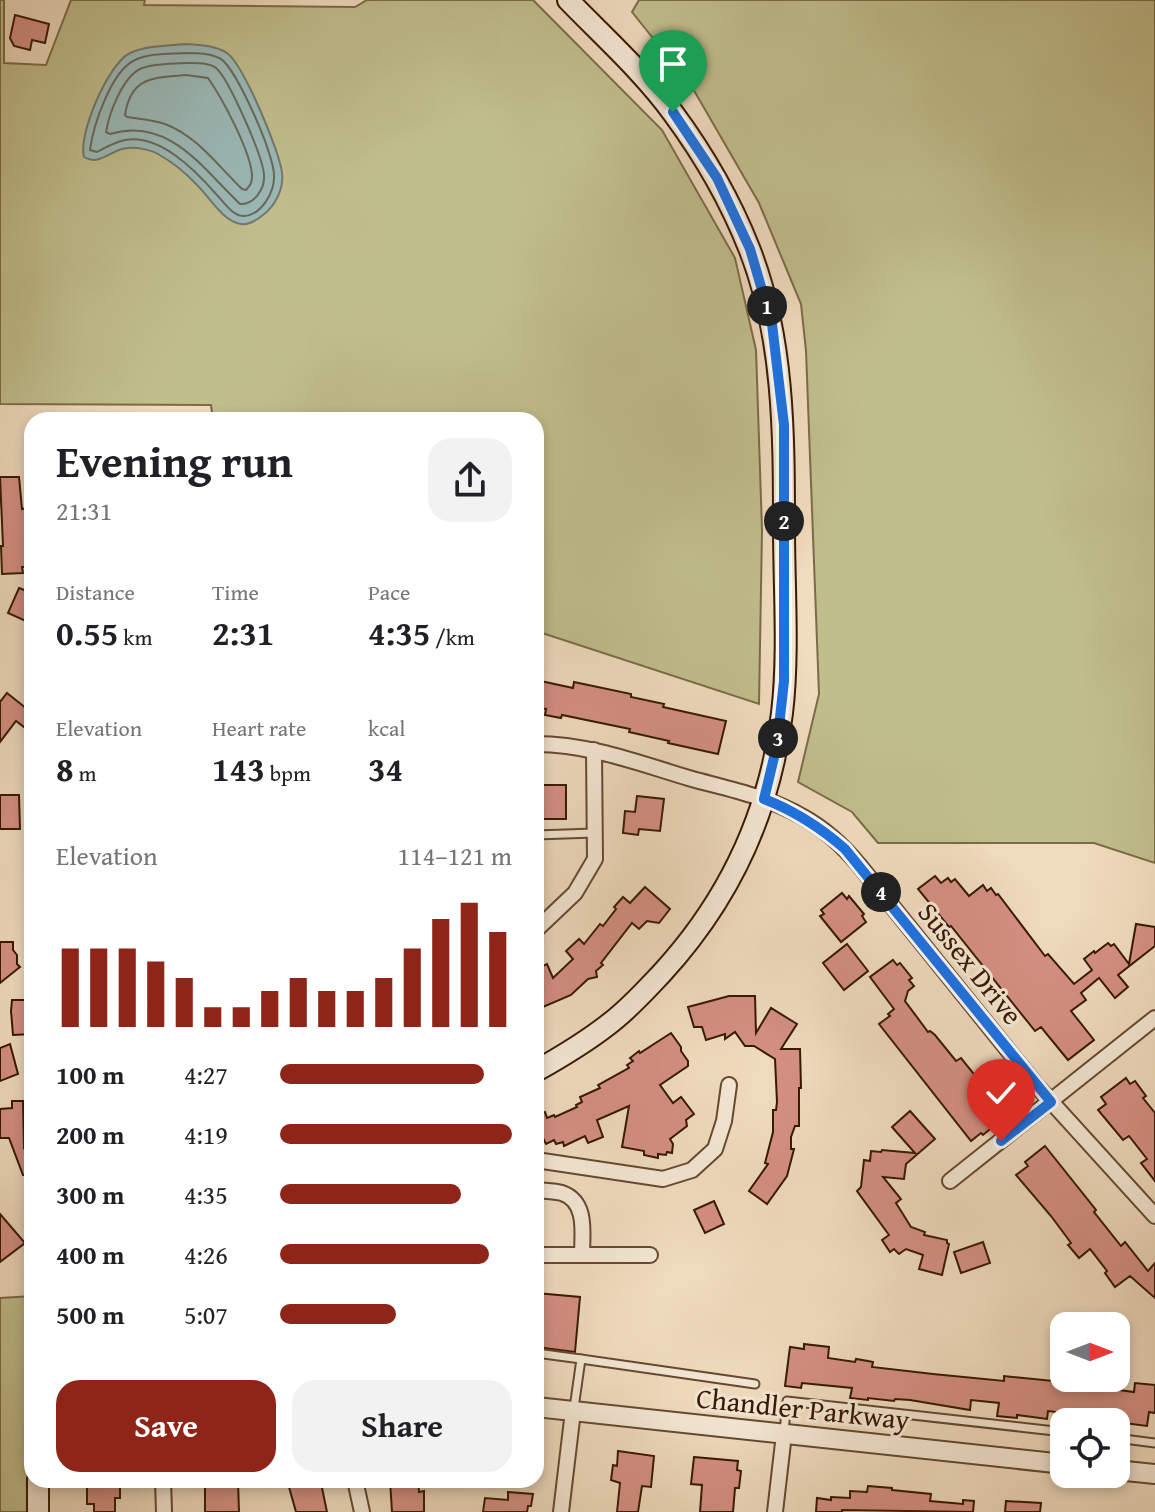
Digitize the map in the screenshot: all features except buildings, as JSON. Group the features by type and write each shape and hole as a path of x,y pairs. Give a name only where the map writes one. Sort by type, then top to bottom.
{"main road":[{"path":"544,1067 608,1025 636,1002 688,945 725,888 744,852 764,799 777,745 784,681 784,425 772,324 750,249 717,178 673,112 568,0"},
{"path":"38,1488 38,1512"}],"street":[{"name":"Sussex Drive","path":"544,744 594,750 764,799 805,817 827,833 845,849 1051,1102 1155,1216"},
{"path":"544,922 575,893 595,859 594,750"},
{"path":"950,1181 1155,1018"},
{"path":"544,1161 663,1179 692,1170 715,1149 724,1121 729,1085"},
{"path":"544,1191 563,1193 581,1212 582,1255"},
{"path":"544,1255 650,1255"},
{"name":"Chandler Parkway","path":"544,1408 1050,1462"},
{"path":"561,1512 573,1411"},
{"path":"775,1512 784,1434"},
{"path":"1130,1471 1155,1474"},
{"path":"163,1488 164,1512"},
{"path":"357,1488 362,1512"}],"lane":[{"path":"544,835 595,833"},
{"path":"544,1354 755,1384"},
{"path":"573,1411 581,1359"},
{"path":"784,1434 787,1401 1050,1430"},
{"path":"1130,1440 1155,1443"}],"shaded area":[{"path":"0,0 4,0 4,63 46,65 71,0 145,0 144,5 355,7 367,0 533,0 662,130 735,258 756,350 762,530 759,704 544,634 544,412 212,412 211,405 0,404"},
{"path":"639,0 1155,0 1155,863 1094,843 878,843 852,812 798,782 819,694 806,351 801,304 759,203 692,87 632,12"},
{"path":"24,1296 24,1488 28,1488 27,1512 0,1512 0,1298"}],"water":[{"path":"186,44 217,48 234,60 260,109 275,147 282,173 280,191 267,211 249,223 241,224 228,218 187,175 155,153 128,148 101,159 84,157 83,146 96,100 121,60 143,48"}],"route":[{"path":"673,112 717,178 750,249 772,324 784,425 784,681 777,745 764,799 805,817 845,849 1051,1102 1001,1141"}]}
